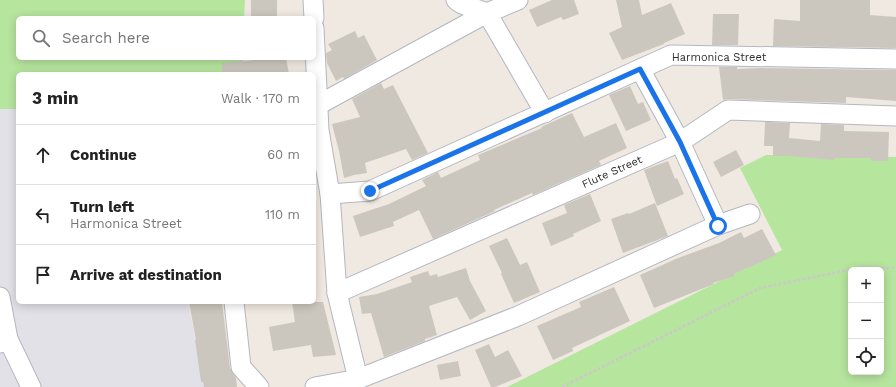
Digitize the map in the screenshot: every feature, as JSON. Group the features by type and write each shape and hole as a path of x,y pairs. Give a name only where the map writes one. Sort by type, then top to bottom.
{"street":[{"path":"313,0 314,16"},
{"path":"456,0 462,4 487,13 545,113"},
{"path":"318,104 487,13 518,0"},
{"name":"Harmonica Street","path":"330,194 370,191 671,55 896,59"},
{"path":"316,60 318,104 317,131 330,194 337,293 358,379"},
{"path":"640,69 680,142 718,226"},
{"name":"Flute Street","path":"337,293 680,142 728,110 896,116"},
{"path":"315,387 358,379 518,316 718,226 750,214"},
{"path":"0,297 4,341 31,387"},
{"path":"234,304 242,366 259,387"}],"path":[{"path":"562,387 760,288 863,267 896,268"}],"shaded area":[{"path":"0,109 16,109 16,304 188,304 205,387 0,387"}],"green space":[{"path":"0,0 245,0 244,16 16,16 16,60 243,60 243,72 16,72 16,109 0,109"},
{"path":"766,155 896,157 896,387 507,387 782,250 740,168"}],"building":[{"path":"251,0 277,0 277,16 251,16"},
{"path":"552,0 574,0 579,14 563,20 561,17 537,27 529,10"},
{"path":"616,0 639,0 642,15 671,3 685,34 664,44 622,60 609,33 622,27"},
{"path":"800,0 870,0 870,15 896,17 896,48 773,46 774,19 800,21"},
{"path":"713,14 739,14 738,45 712,45"},
{"path":"355,31 358,38 364,35 377,60 344,79 343,77 336,81 327,63 326,53 332,50 328,44"},
{"path":"254,60 286,60 289,72 222,72 222,63"},
{"path":"719,67 737,67 737,69 896,70 896,101 846,97 846,103 723,100"},
{"path":"381,83 384,89 393,85 428,153 412,160 406,149 365,163 367,173 344,178 332,124 360,117 352,99"},
{"path":"630,86 638,104 643,102 651,120 626,131 609,95"},
{"path":"572,113 584,137 616,123 627,148 599,161 601,165 533,195 532,193 433,239 419,210 393,222 394,226 360,237 353,216 389,204 426,186 422,180 438,172 441,178 480,160 478,155 542,128 541,127"},
{"path":"765,122 790,123 789,138 820,141 821,124 844,125 844,131 889,132 888,161 871,161 871,158 835,158 834,160 773,156 773,146 764,146"},
{"path":"736,150 744,165 721,177 713,162"},
{"path":"668,161 675,179 677,178 684,194 657,206 644,170"},
{"path":"590,194 601,221 573,234 574,236 551,246 542,223 567,213 564,205"},
{"path":"655,203 668,236 623,253 611,219 628,213 629,214"},
{"path":"762,229 776,255 734,274 735,276 713,283 714,284 654,308 640,275 678,258 719,243 741,232 744,238"},
{"path":"507,238 520,265 527,262 540,292 514,303 489,246"},
{"path":"466,268 470,281 486,311 470,320 457,297 429,306 437,335 384,357 371,313 362,314 359,297 377,294 412,282 410,277 428,271 430,276 437,274 438,277"},
{"path":"614,287 630,321 572,348 573,351 553,360 537,326 581,307 579,302"},
{"path":"316,302 323,302 336,355 313,357 311,345 273,351 269,327 295,322 292,304 316,304"},
{"path":"189,304 222,304 230,368 236,378 237,387 204,387 203,382 201,382 196,340"},
{"path":"489,344 495,357 508,350 522,376 495,387 491,387 475,350"},
{"path":"458,361 461,376 440,380 437,365"}],"route":[{"path":"370,191 640,69 680,142 718,226"}]}
